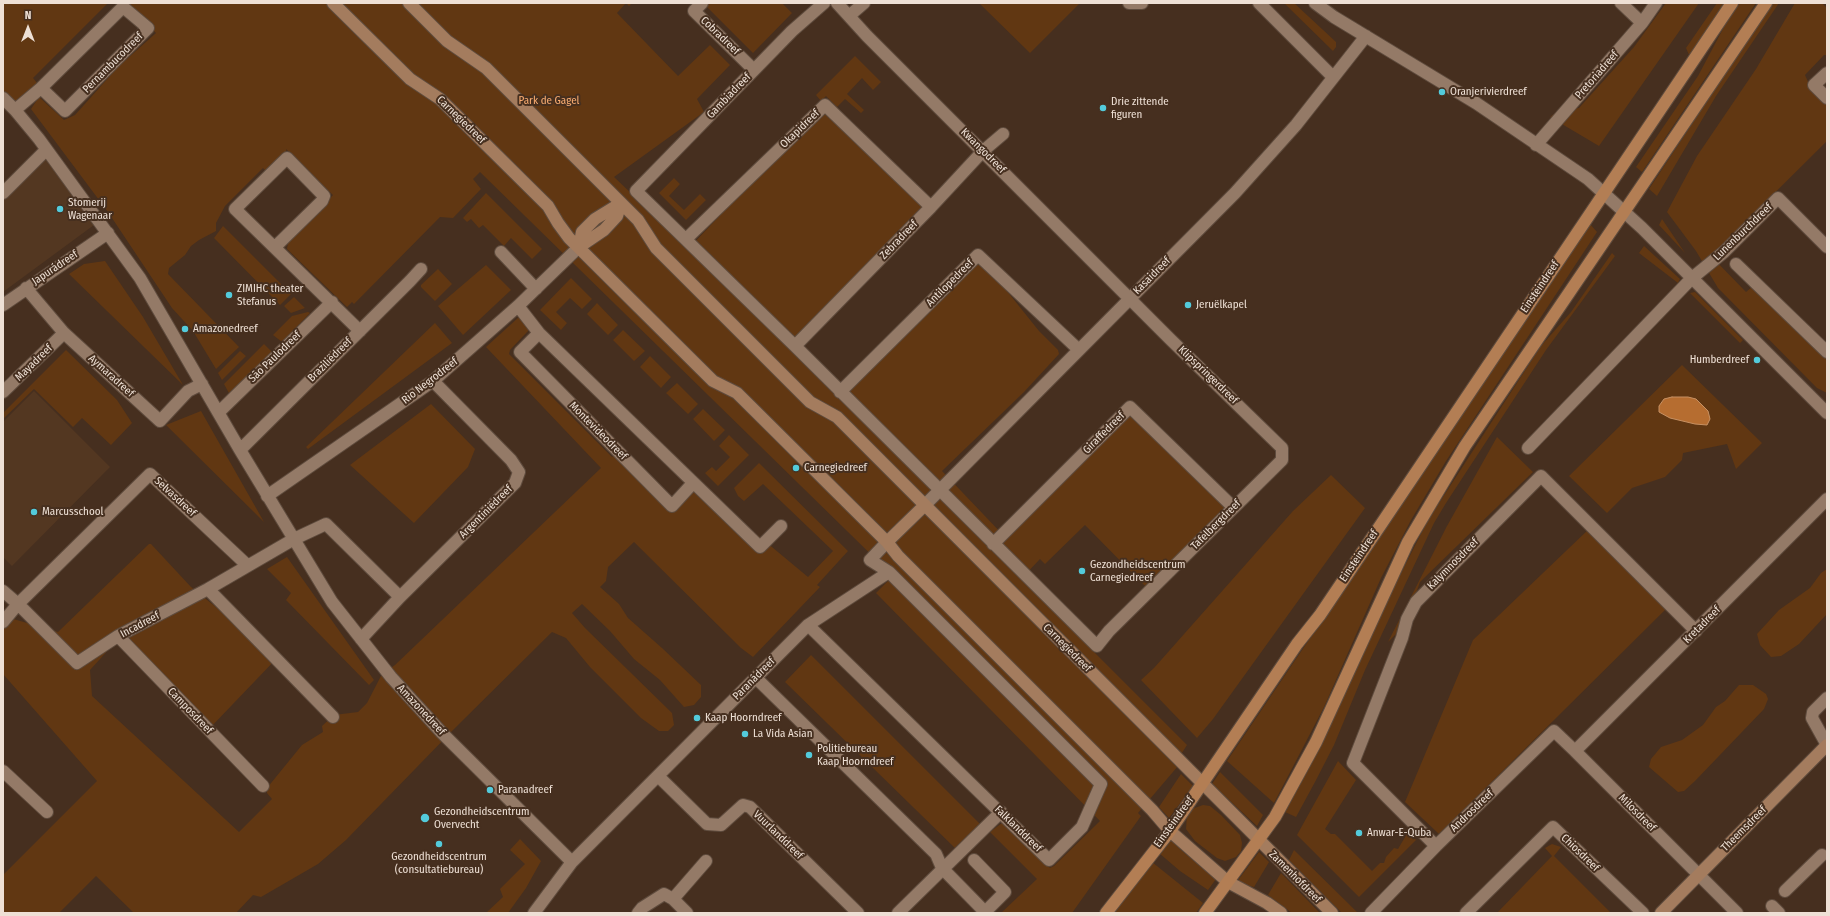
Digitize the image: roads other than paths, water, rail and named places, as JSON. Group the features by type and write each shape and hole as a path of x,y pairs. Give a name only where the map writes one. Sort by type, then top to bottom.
{"main road":[{"name":"Einsteindreef","path":"1106,913 1170,831 1297,644 1320,615 1732,3"},
{"path":"1205,913 1275,817 1316,742 1408,542 1465,446 1766,3"}],"street":[{"name":"Carnegiedreef","path":"333,3 410,78 440,99 543,200 562,228 579,247 713,381 737,393 888,542 898,556 1152,810 1170,831"},
{"name":"Carnegiedreef","path":"409,3 447,41 486,68 621,202 638,220 656,248 810,402 837,417 1201,784 1259,840"},
{"name":"Cobradreef","path":"702,3 694,11 754,70"},
{"name":"Gambiadreef","path":"636,191 792,31 824,3"},
{"name":"Kwangodreef","path":"837,3 1131,298"},
{"path":"849,16 864,3"},
{"path":"1130,3 1142,3"},
{"path":"1259,3 1333,77"},
{"path":"1315,3 1324,11 1476,103 1588,179 1625,212 1827,413"},
{"path":"1621,3 1642,23"},
{"name":"Pretoriadreef","path":"1536,145 1642,23 1656,3"},
{"name":"Pernambucodreef","path":"15,110 41,88 123,7 148,28 65,111 41,88"},
{"name":"Kasaidreef","path":"925,505 1234,193 1296,125 1366,36"},
{"path":"1827,73 1814,85 1827,98"},
{"name":"Amazonedreef","path":"3,98 15,110 46,150 108,233 142,282 267,496 332,602 390,677 442,733 572,862"},
{"name":"Okapidreef","path":"686,239 825,105 931,207"},
{"name":"Zebradreef","path":"795,346 931,207 983,151 1003,134"},
{"path":"3,193 46,150"},
{"path":"275,247 322,201 324,196 287,158 235,209 360,331"},
{"name":"Carnegiedreef","path":"636,191 795,346 1097,646"},
{"name":"Lunenburchdreef","path":"1692,278 1724,252 1778,198 1827,247"},
{"path":"579,247 604,230 617,216 621,202"},
{"name":"Japurádreef","path":"3,305 108,233"},
{"name":"Rio Negrodreef","path":"267,496 433,381 518,306 579,247"},
{"path":"501,252 536,289"},
{"name":"Antilopedreef","path":"840,392 978,255 1079,350"},
{"path":"1736,264 1825,347"},
{"name":"Braziliëdreef","path":"240,450 420,269"},
{"path":"1528,448 1692,278"},
{"name":"Aymaradreef","path":"26,288 64,333 160,421 188,391 202,384"},
{"name":"Klipspringerdreef","path":"1131,298 1171,340 1282,448 1283,454"},
{"name":"São Paulodreef","path":"219,412 332,302"},
{"path":"518,306 539,333 693,484 760,547 781,526"},
{"name":"Mayadreef","path":"3,392 64,333"},
{"name":"Montevideodreef","path":"539,333 520,352 672,506 693,484"},
{"name":"Argentiniëdreef","path":"361,639 400,597 515,484 519,472 511,460 433,381"},
{"name":"Giraffedreef","path":"993,544 1130,407 1233,508"},
{"name":"Tafelbergdreef","path":"1097,646 1109,631 1282,460 1283,454"},
{"name":"Selvasdreef","path":"18,604 150,474 247,565"},
{"name":"Kalymnosdreef","path":"1436,846 1353,763 1402,638 1407,619 1416,602 1541,476 1696,631"},
{"name":"Kretadreef","path":"1576,751 1827,499"},
{"path":"888,572 870,560 925,505"},
{"path":"294,539 326,524 400,597"},
{"name":"Incadreef","path":"3,591 77,663 118,636 208,589 294,539"},
{"name":"Paranádreef","path":"534,913 572,862 808,625 888,572"},
{"name":"Falklanddreef","path":"808,625 1049,860 1082,827 1101,784 888,572"},
{"path":"208,589 333,717"},
{"path":"3,622 18,604"},
{"name":"Camposdreef","path":"118,636 263,786"},
{"path":"756,678 936,854 942,868 985,912 1005,892 974,860"},
{"name":"Theemsdreef","path":"1660,913 1827,745 1812,718 1813,712 1827,698"},
{"name":"Androsdreef","path":"1371,913 1436,846 1554,732 1576,751"},
{"name":"Milosdreef","path":"1576,751 1737,913"},
{"path":"5,776 48,812"},
{"name":"Vuurlanddreef","path":"658,776 707,824 721,824 743,805 750,807 858,913"},
{"path":"898,913 942,868 1001,812"},
{"name":"Chiosdreef","path":"1466,913 1553,827 1643,913"},
{"path":"1170,831 1228,882 1268,903 1280,913"},
{"name":"Zamenhofdreef","path":"1259,840 1332,913"},
{"path":"1785,891 1825,855"},
{"path":"673,899 706,861"},
{"path":"638,913 642,908 664,894 673,899 688,913"}],"place":[{"name":"Oranjerivierdreef","path":"1442,92"},
{"name":"Drie zittende figuren","path":"1103,108"},
{"name":"Stomerij Wagenaar","path":"60,209"},
{"name":"ZIMIHC theater Stefanus","path":"229,295"},
{"name":"Jeruëlkapel","path":"1188,305"},
{"name":"Amazonedreef","path":"185,329"},
{"name":"Humberdreef","path":"1757,360"},
{"name":"Carnegiedreef","path":"796,468"},
{"name":"Marcusschool","path":"34,512"},
{"name":"Gezondheidscentrum Carnegiedreef","path":"1082,571"},
{"name":"Kaap Hoorndreef","path":"697,718"},
{"name":"La Vida Asian","path":"745,734"},
{"name":"Politiebureau Kaap Hoorndreef","path":"809,755"},
{"name":"Paranadreef","path":"490,790"},
{"name":"Gezondheidscentrum Overvecht","path":"425,818"},
{"name":"Anwar-E-Quba","path":"1359,833"},
{"name":"Gezondheidscentrum (consultatiebureau)","path":"439,844"}],"park label":[{"name":"Park de Gagel","path":"549,101"}]}
